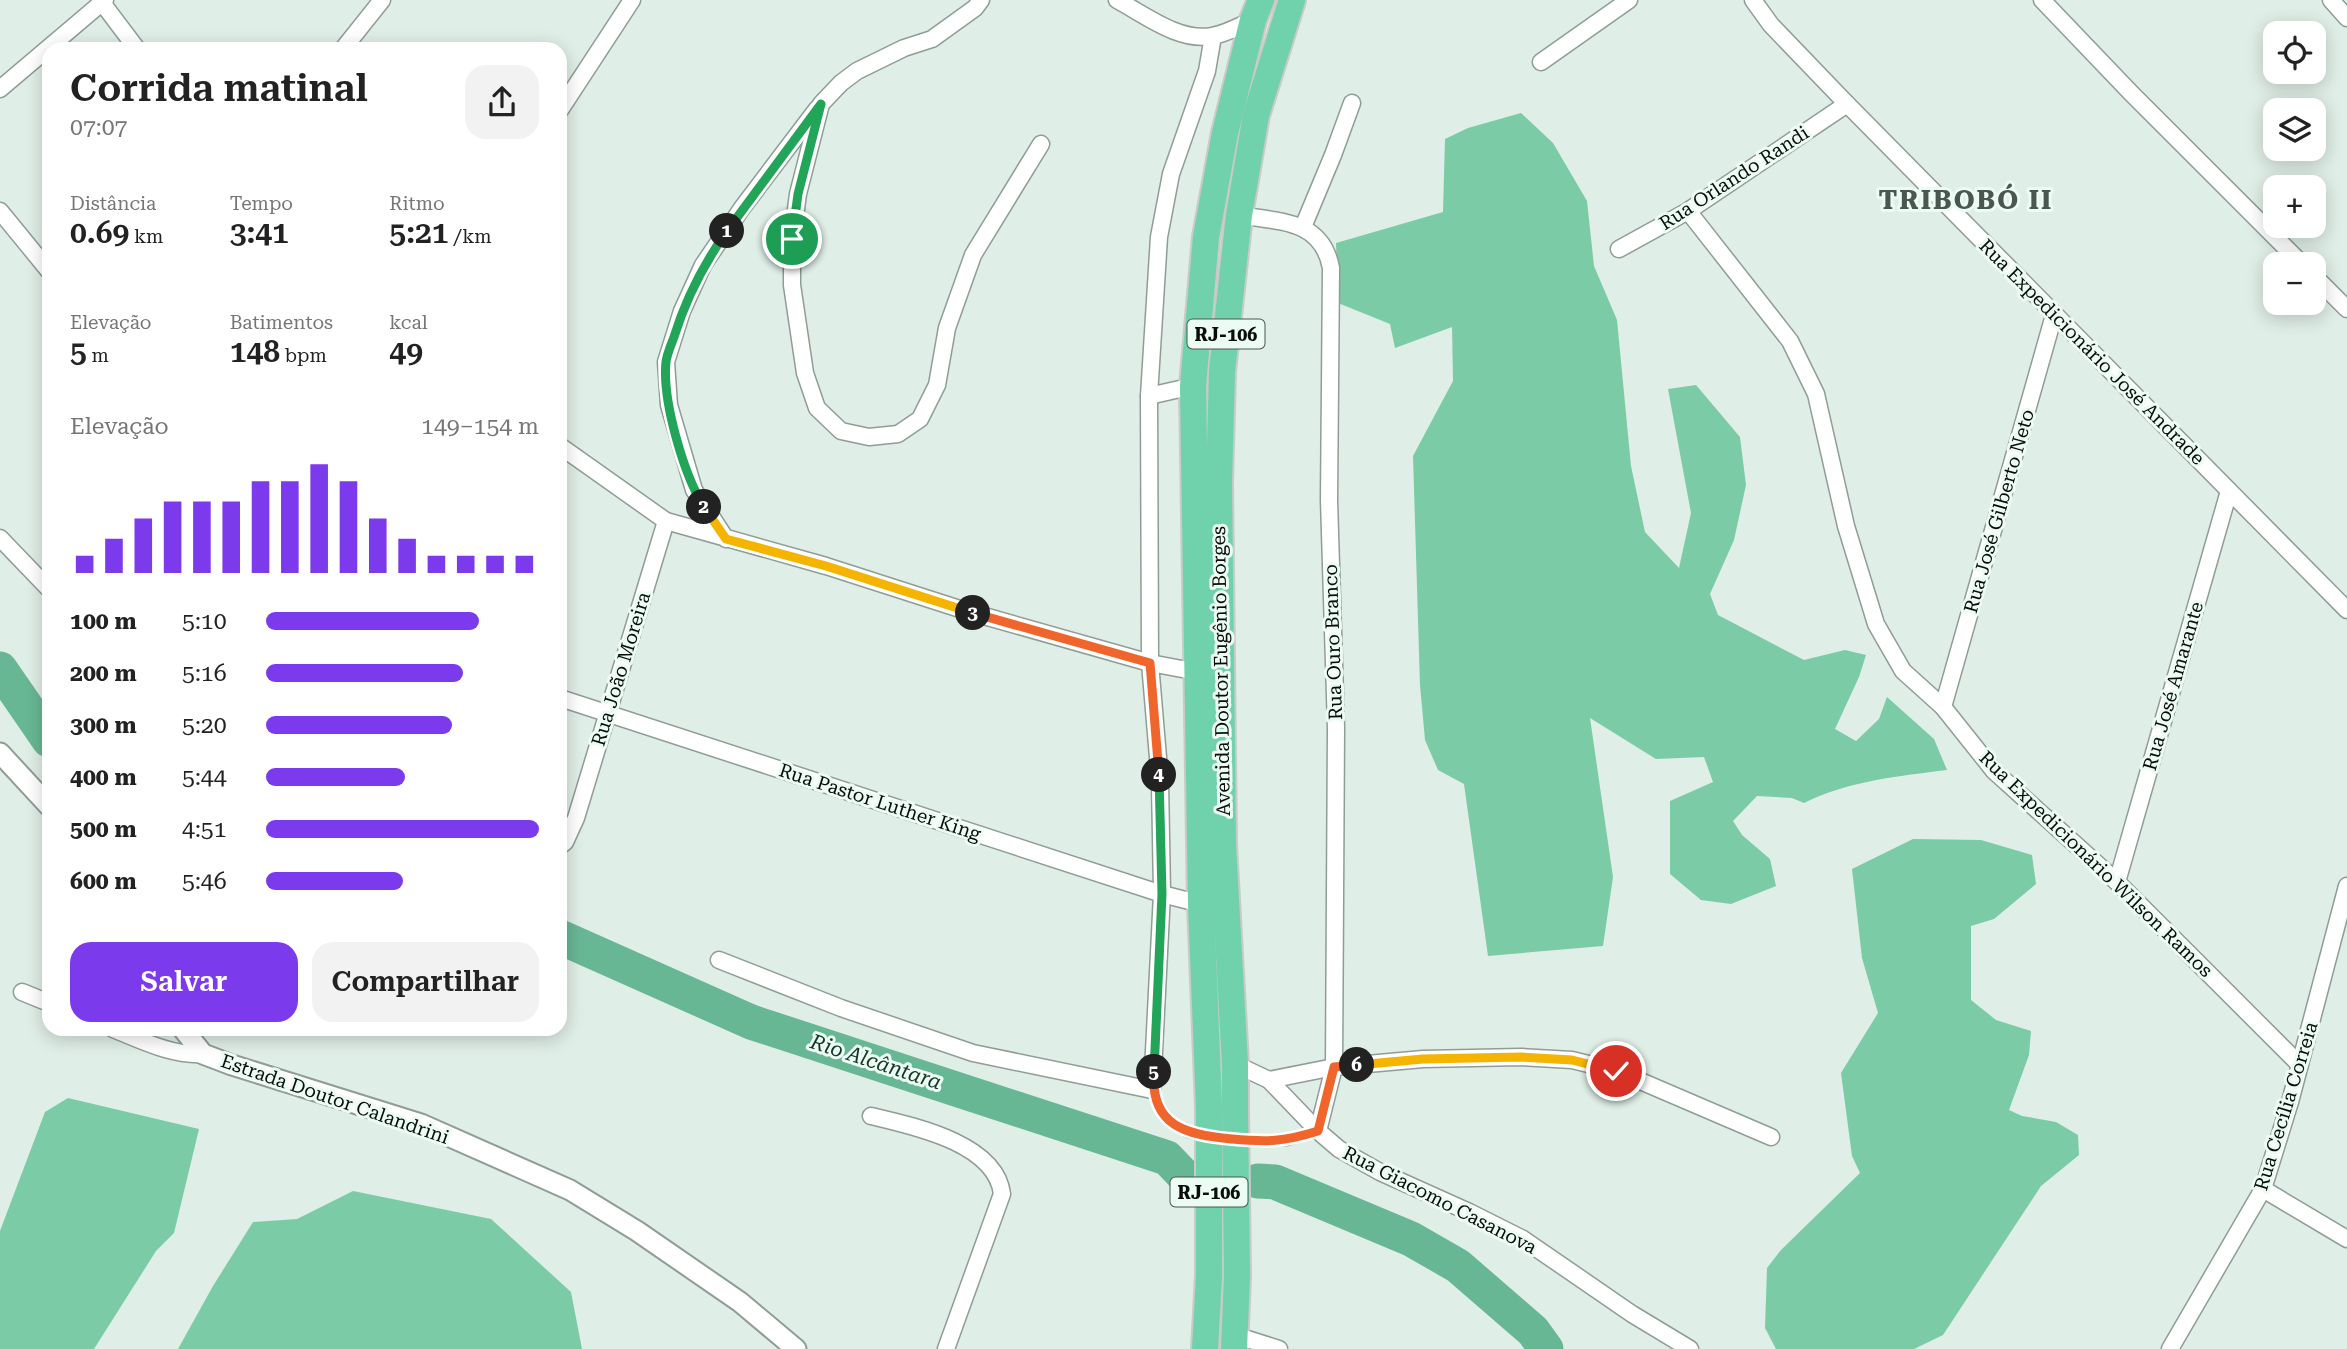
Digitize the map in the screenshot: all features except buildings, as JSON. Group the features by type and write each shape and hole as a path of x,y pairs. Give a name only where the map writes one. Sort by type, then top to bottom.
{"highway":[{"name":"Avenida Doutor Eugênio Borges","path":"1205,1349 1222,1109 1235,1064 1223,845 1219,482 1222,371 1239,215 1256,115 1292,0"},
{"name":"Avenida Doutor Eugênio Borges","path":"1234,1342 1237,1276 1201,904 1193,386 1206,237 1225,133 1257,10"}],"street":[{"path":"349,42 382,0"},
{"path":"567,99 632,0"},
{"path":"726,539 694,490 669,405 666,362 682,311 703,265 742,208 821,104 841,83 857,71 904,48 932,39 975,8 981,0"},
{"path":"1117,0 1171,29 1191,35 1213,36 1257,10"},
{"path":"1541,62 1629,0"},
{"name":"Rua Expedicionário José Andrade","path":"1753,0 1771,25 1847,104 2347,610"},
{"path":"2042,0 2290,252"},
{"path":"2331,0 2347,18"},
{"path":"55,42 103,1 131,42"},
{"path":"719,960 841,1008 973,1054 1152,1090 1162,894 1160,781 1150,663 1149,397 1159,237 1171,174 1207,71 1213,36"},
{"path":"0,89 42,53"},
{"path":"1239,215 1303,227 1352,103"},
{"path":"821,104 798,194 792,239 792,285 796,321 805,373 817,408 841,431 869,437 898,434 920,419 937,385 947,328 973,255 1041,144"},
{"name":"Rua Orlando Randi","path":"1619,249 1688,211 1847,104"},
{"path":"0,211 42,262"},
{"name":"Rua Expedicionário Wilson Ramos","path":"1688,211 1790,341 1816,394 1846,526 1876,624 1903,671 1943,707 1994,771 2117,882 2300,1065"},
{"name":"Rua Ouro Branco","path":"1303,227 1321,240 1328,251 1331,268 1329,500 1336,728 1334,1067 1318,1131"},
{"path":"2326,288 2347,309"},
{"name":"Rua José Gilberto Neto","path":"1943,707 2054,316"},
{"path":"1149,397 1193,386"},
{"path":"567,451 666,521 826,566 963,610 1150,663 1198,672"},
{"name":"Rua José Amarante","path":"2117,882 2229,491"},
{"name":"Rua João Moreira","path":"567,838 576,818 666,521"},
{"path":"0,538 42,582"},
{"name":"Rua Pastor Luther King","path":"567,700 1162,894 1201,904"},
{"path":"0,753 42,798"},
{"name":"Rua Cecília Correia","path":"2170,1349 2263,1189 2300,1065 2347,886"},
{"path":"22,992 42,1000"},
{"name":"Estrada Doutor Calandrini","path":"131,1036 162,1048 190,1055 203,1054 421,1124 570,1190 637,1231 740,1302 796,1349"},
{"path":"189,1036 203,1054"},
{"path":"1269,1080 1334,1067 1423,1059 1521,1057 1572,1060 1616,1071 1772,1138"},
{"name":"Rua Giacomo Casanova","path":"1235,1064 1269,1080 1339,1149 1380,1172 1523,1239 1632,1314 1690,1349"},
{"path":"871,1116 919,1127 978,1154 993,1168 1001,1183 1002,1194 946,1349"},
{"path":"2263,1189 2347,1239"},
{"path":"1234,1342 1279,1349"}],"lane":[{"path":"1152,1090 1163,1114 1177,1128 1198,1136 1287,1141 1318,1131"}],"green space":[{"path":"1521,113 1553,143 1587,201 1594,266 1617,320 1631,466 1645,532 1679,568 1691,513 1668,389 1696,385 1740,437 1746,485 1734,540 1710,594 1718,615 1804,660 1845,650 1866,655 1835,729 1856,741 1879,719 1887,697 1934,739 1947,770 1856,784 1804,803 1792,798 1757,796 1733,821 1742,835 1770,859 1776,886 1731,904 1701,900 1670,874 1670,801 1713,782 1704,757 1656,759 1590,718 1613,877 1603,946 1488,956 1464,784 1438,770 1425,740 1420,685 1413,456 1453,381 1452,327 1395,348 1390,324 1338,303 1336,243 1443,212 1445,139 1468,128"},
{"path":"1913,839 1981,840 2032,855 2036,884 1994,919 1971,926 1971,1000 1996,1020 2031,1031 2029,1055 2009,1110 2022,1116 2056,1122 2078,1135 2079,1155 2041,1186 1943,1335 1914,1349 1776,1349 1765,1328 1767,1268 1781,1250 1860,1173 1852,1156 1841,1073 1878,1013 1862,958 1852,869"},
{"path":"68,1098 199,1129 174,1233 156,1251 94,1349 0,1349 0,1231 45,1112"},
{"path":"353,1191 491,1219 571,1292 582,1349 178,1349 253,1222 297,1219"}],"waterway":[{"name":"Rio Alcântara","path":"0,669 42,730"},
{"name":"Rio Alcântara","path":"567,940 751,1022 1167,1158 1190,1182"},
{"name":"Rio Alcântara","path":"1258,1181 1275,1182 1411,1239 1458,1266 1533,1331 1546,1349"}],"district":[{"name":"TRIBOBÓ II","path":"1966,200"}],"route":[{"path":"792,239 798,194 821,104 742,208 703,265 682,311 666,362 669,405 694,490 726,539 826,566 963,610 1150,663 1160,781 1162,894 1152,1090 1163,1114 1177,1128 1198,1136 1287,1141 1318,1131 1334,1067 1423,1059 1521,1057 1572,1060 1616,1071"}]}
